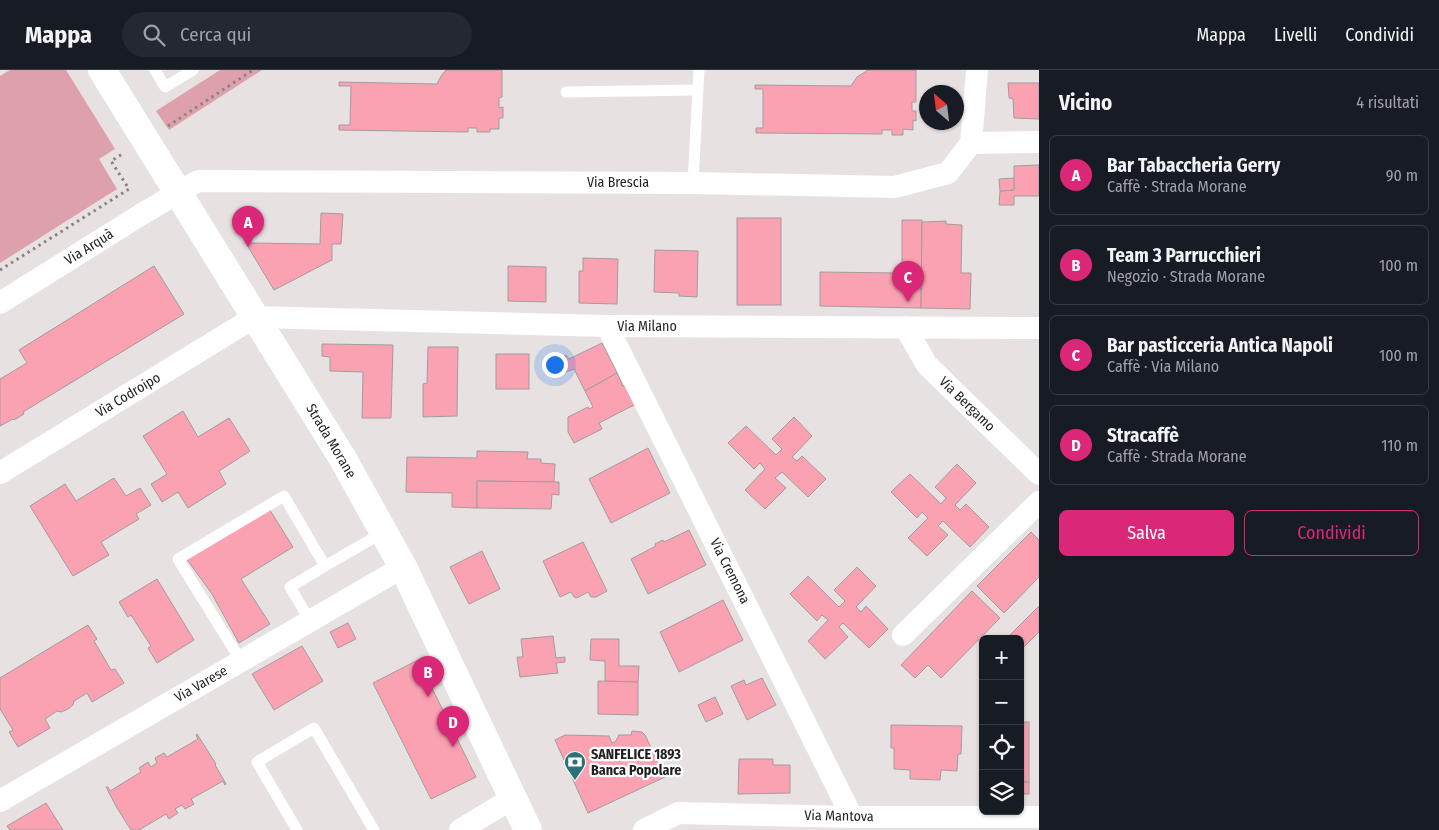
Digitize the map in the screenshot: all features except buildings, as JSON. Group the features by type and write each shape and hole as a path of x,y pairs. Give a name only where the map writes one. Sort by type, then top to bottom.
{"street":[{"name":"Strada Morane","path":"102,70 343,459 384,532 403,567 528,830"},
{"path":"977,70 971,143 1039,142"},
{"name":"Via Brescia","path":"178,192 198,180 693,183 895,187 948,174 971,143"},
{"name":"Via Arquà","path":"0,303 178,192"},
{"name":"Via Milano","path":"255,317 607,326 1039,328"},
{"name":"Via Codroipo","path":"0,473 255,317"},
{"name":"Via Cremona","path":"607,326 852,817"},
{"name":"Via Bergamo","path":"905,328 926,365 1039,474"},
{"path":"903,635 1039,502"},
{"name":"Via Varese","path":"0,801 403,567"},
{"path":"460,830 513,798"},
{"name":"Via Mantova","path":"644,830 678,813 852,817 1039,817"}],"lane":[{"path":"155,70 165,87 193,70"},
{"path":"693,183 698,70"},
{"path":"566,92 698,90"},
{"path":"241,661 178,559 284,496 326,566"},
{"path":"310,621 290,587 384,532"},
{"path":"297,830 257,762 314,728 374,830"}],"path":[{"path":"0,270 129,189 111,161 253,70"}],"shaded area":[{"path":"10,70 66,70 115,149 99,159 117,189 0,263 0,76"},
{"path":"220,70 262,70 169,130 156,111"}],"place":[{"name":"Bar Tabaccheria Gerry","path":"248,247"},
{"name":"Bar pasticceria Antica Napoli","path":"908,302"},
{"name":"Team 3 Parrucchieri","path":"428,697"},
{"name":"Stracaffè","path":"453,747"},
{"name":"SANFELICE 1893 Banca Popolare","path":"575,781"}]}
